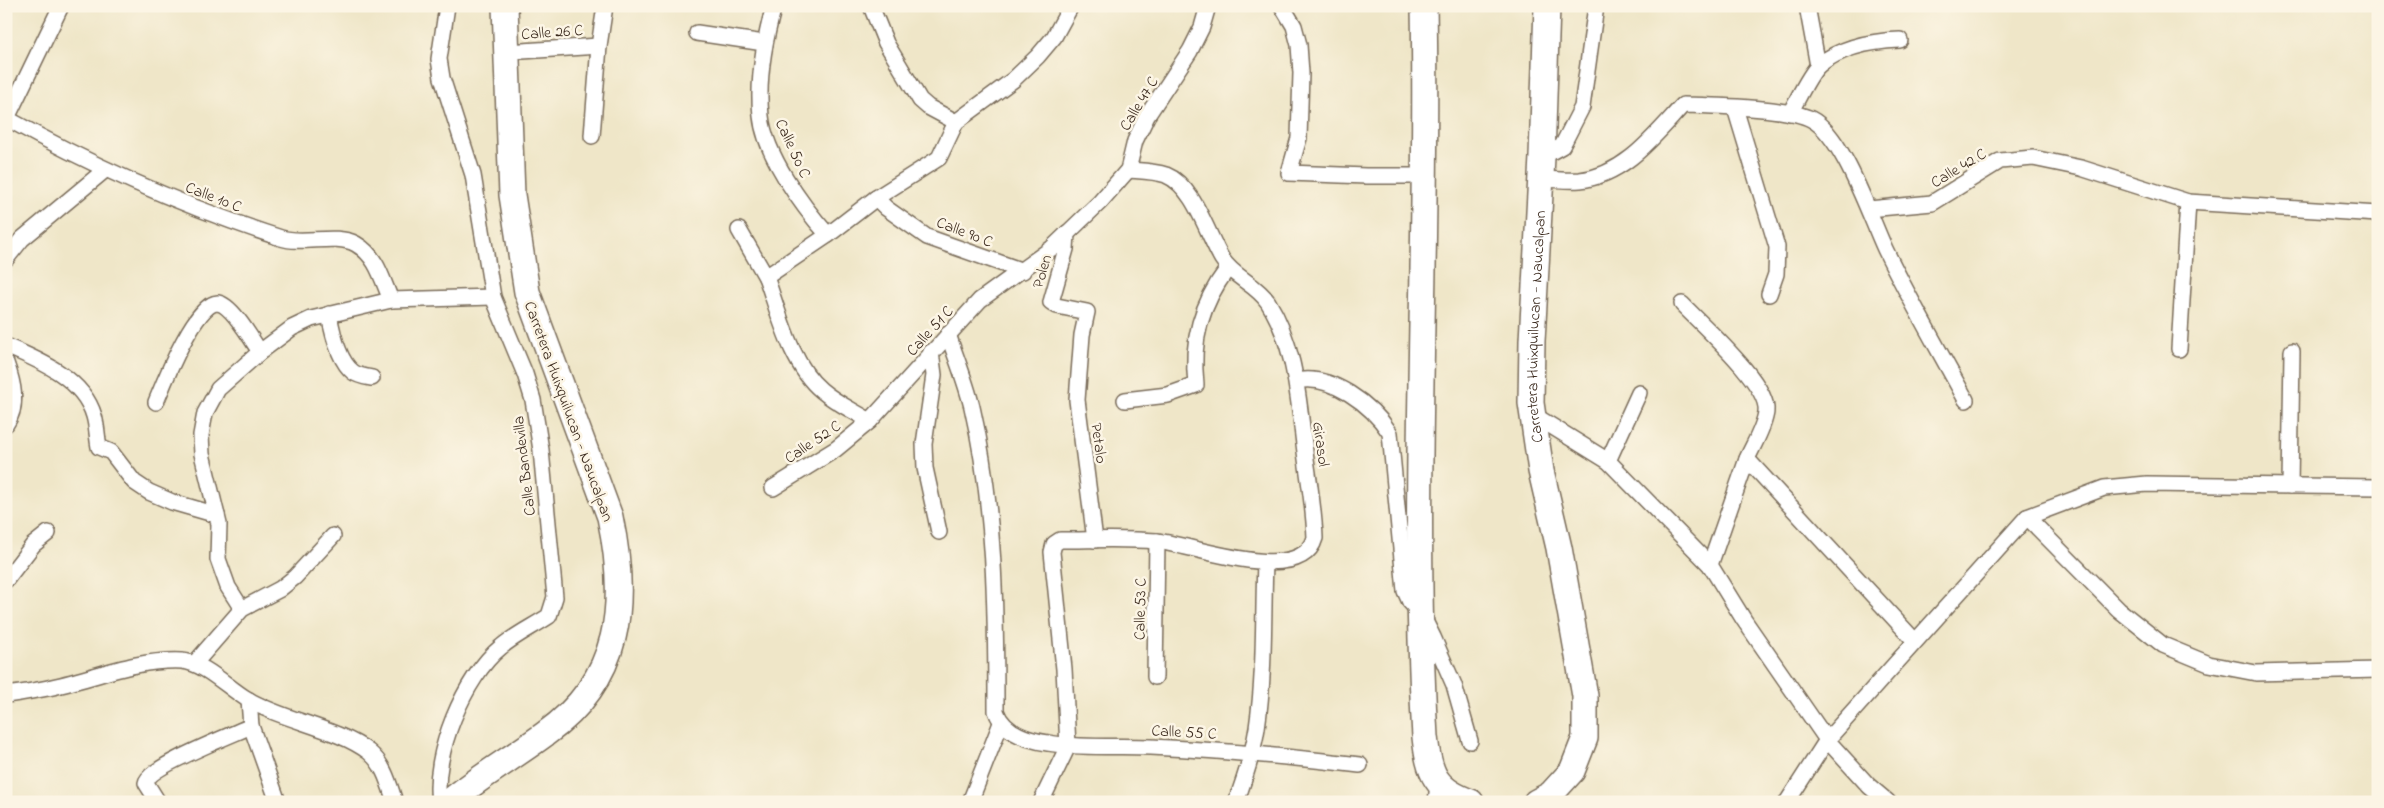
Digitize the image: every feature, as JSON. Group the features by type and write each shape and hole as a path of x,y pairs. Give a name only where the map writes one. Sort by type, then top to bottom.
{"main road":[{"name":"Carretera Huixquilucan - Naucalpan","path":"449,802 468,786 547,733 585,699 604,664 619,618 618,552 610,517 527,292 512,195 505,6"},
{"path":"1424,6 1425,176 1420,485 1425,737 1437,793 1471,802"},
{"name":"Carretera Huixquilucan - Naucalpan","path":"1536,802 1551,794 1572,770 1585,738 1585,696 1559,548 1541,471 1532,414 1532,341 1542,168 1547,6"}],"street":[{"path":"7,118 61,6"},
{"path":"592,136 599,46 605,6"},
{"name":"Calle 50 C","path":"774,6 764,43 760,98 761,118 766,135 787,181 812,217 828,235"},
{"path":"872,6 886,43 920,100 928,107 956,122"},
{"path":"766,277 828,235 876,198 939,158 956,122 1013,80 1054,37 1071,6"},
{"name":"Calle 47 C","path":"1128,170 1135,141 1147,116 1190,51 1202,27 1208,6"},
{"path":"1282,6 1294,26 1299,45 1301,73 1299,138 1289,172 1366,176 1425,176"},
{"path":"1596,6 1582,107 1562,146 1542,168 1579,180 1603,175 1627,161 1684,105 1790,112 1812,119 1829,133 1858,184 1885,249 1966,400"},
{"path":"1807,6 1818,66"},
{"name":"Calle Bandevilla","path":"439,802 438,784 441,761 450,725 474,680 501,647 550,616 555,605 545,493 533,400 525,374 493,297 473,175 466,148 442,78 439,60 444,11"},
{"path":"697,33 764,43"},
{"path":"1790,112 1818,66 1848,49 1868,42 1900,40"},
{"name":"Calle 26 C","path":"507,52 599,46"},
{"path":"1736,108 1777,247 1776,274 1769,294"},
{"name":"Calle 10 C","path":"7,118 68,152 143,187 284,239 350,241 364,249 375,262 391,300"},
{"name":"Calle 42 C","path":"1868,209 1932,203 2000,162 2019,158 2033,158 2081,168 2188,202 2378,214"},
{"path":"6,259 22,239 105,170"},
{"path":"1022,271 1067,234 1128,170 1167,176 1183,188 1206,225 1228,268 1267,301 1290,352 1296,381 1312,379 1332,384 1378,415 1390,433 1405,591 1410,602 1422,615 1454,685 1470,741"},
{"name":"Calle 90 C","path":"876,198 927,237 1022,271"},
{"path":"2179,349 2188,202"},
{"path":"739,230 766,277 790,344 812,381 827,395 870,421"},
{"name":"Polen","path":"1067,234 1066,248 1051,302 1057,306 1086,312 1080,350"},
{"path":"1124,400 1168,395 1196,384 1195,344 1198,324 1214,287 1228,268"},
{"name":"Calle 51 C","path":"870,421 931,352 987,293 1022,271"},
{"path":"242,609 225,580 218,559 217,515 202,454 201,434 205,413 218,389 260,352 292,328 311,319 391,300 493,297"},
{"path":"156,402 172,361 191,328 214,304 220,304 231,312 260,352"},
{"path":"1682,304 1755,381 1765,398 1766,414 1747,459 1710,565"},
{"path":"329,314 332,334 346,364 354,373 372,378"},
{"path":"948,334 971,404 980,446 995,577 996,710 1005,726 970,802"},
{"path":"6,346 38,360 70,381 94,416 99,447 111,452 134,482 159,497 217,515"},
{"name":"Petalo","path":"1080,350 1077,400 1095,540"},
{"path":"2290,486 2292,351"},
{"path":"931,352 934,375 924,444 925,468 939,532"},
{"path":"6,363 14,395 7,421"},
{"name":"Girasol","path":"1068,746 1064,670 1052,552 1054,544 1060,540 1157,541 1221,555 1265,562 1295,559 1306,555 1312,548 1315,538 1296,381"},
{"path":"1608,461 1638,393"},
{"path":"1532,414 1608,461 1710,565 1744,620 1827,740 1869,786 1888,802"},
{"name":"Calle 52 C","path":"773,488 836,449 870,421"},
{"path":"1747,459 1915,641"},
{"path":"1786,802 1827,740 2027,517 2104,488 2147,484 2378,486"},
{"path":"2027,517 2119,610 2163,645 2209,664 2256,673 2378,670"},
{"path":"6,580 33,545 48,533"},
{"path":"195,663 242,609 280,589 295,578 333,536"},
{"name":"Calle 53 C","path":"1155,677 1157,541"},
{"path":"1236,802 1252,752 1260,699 1265,562"},
{"path":"6,695 48,688 114,670 141,665 167,661 195,663 248,700 345,739 369,752 379,763 395,802"},
{"path":"248,700 251,726 278,802"},
{"path":"158,802 146,783 150,776 184,756 251,726"},
{"name":"Calle 55 C","path":"1005,726 1046,743 1068,746 1252,752 1360,765"},
{"path":"1041,802 1068,746"}]}
